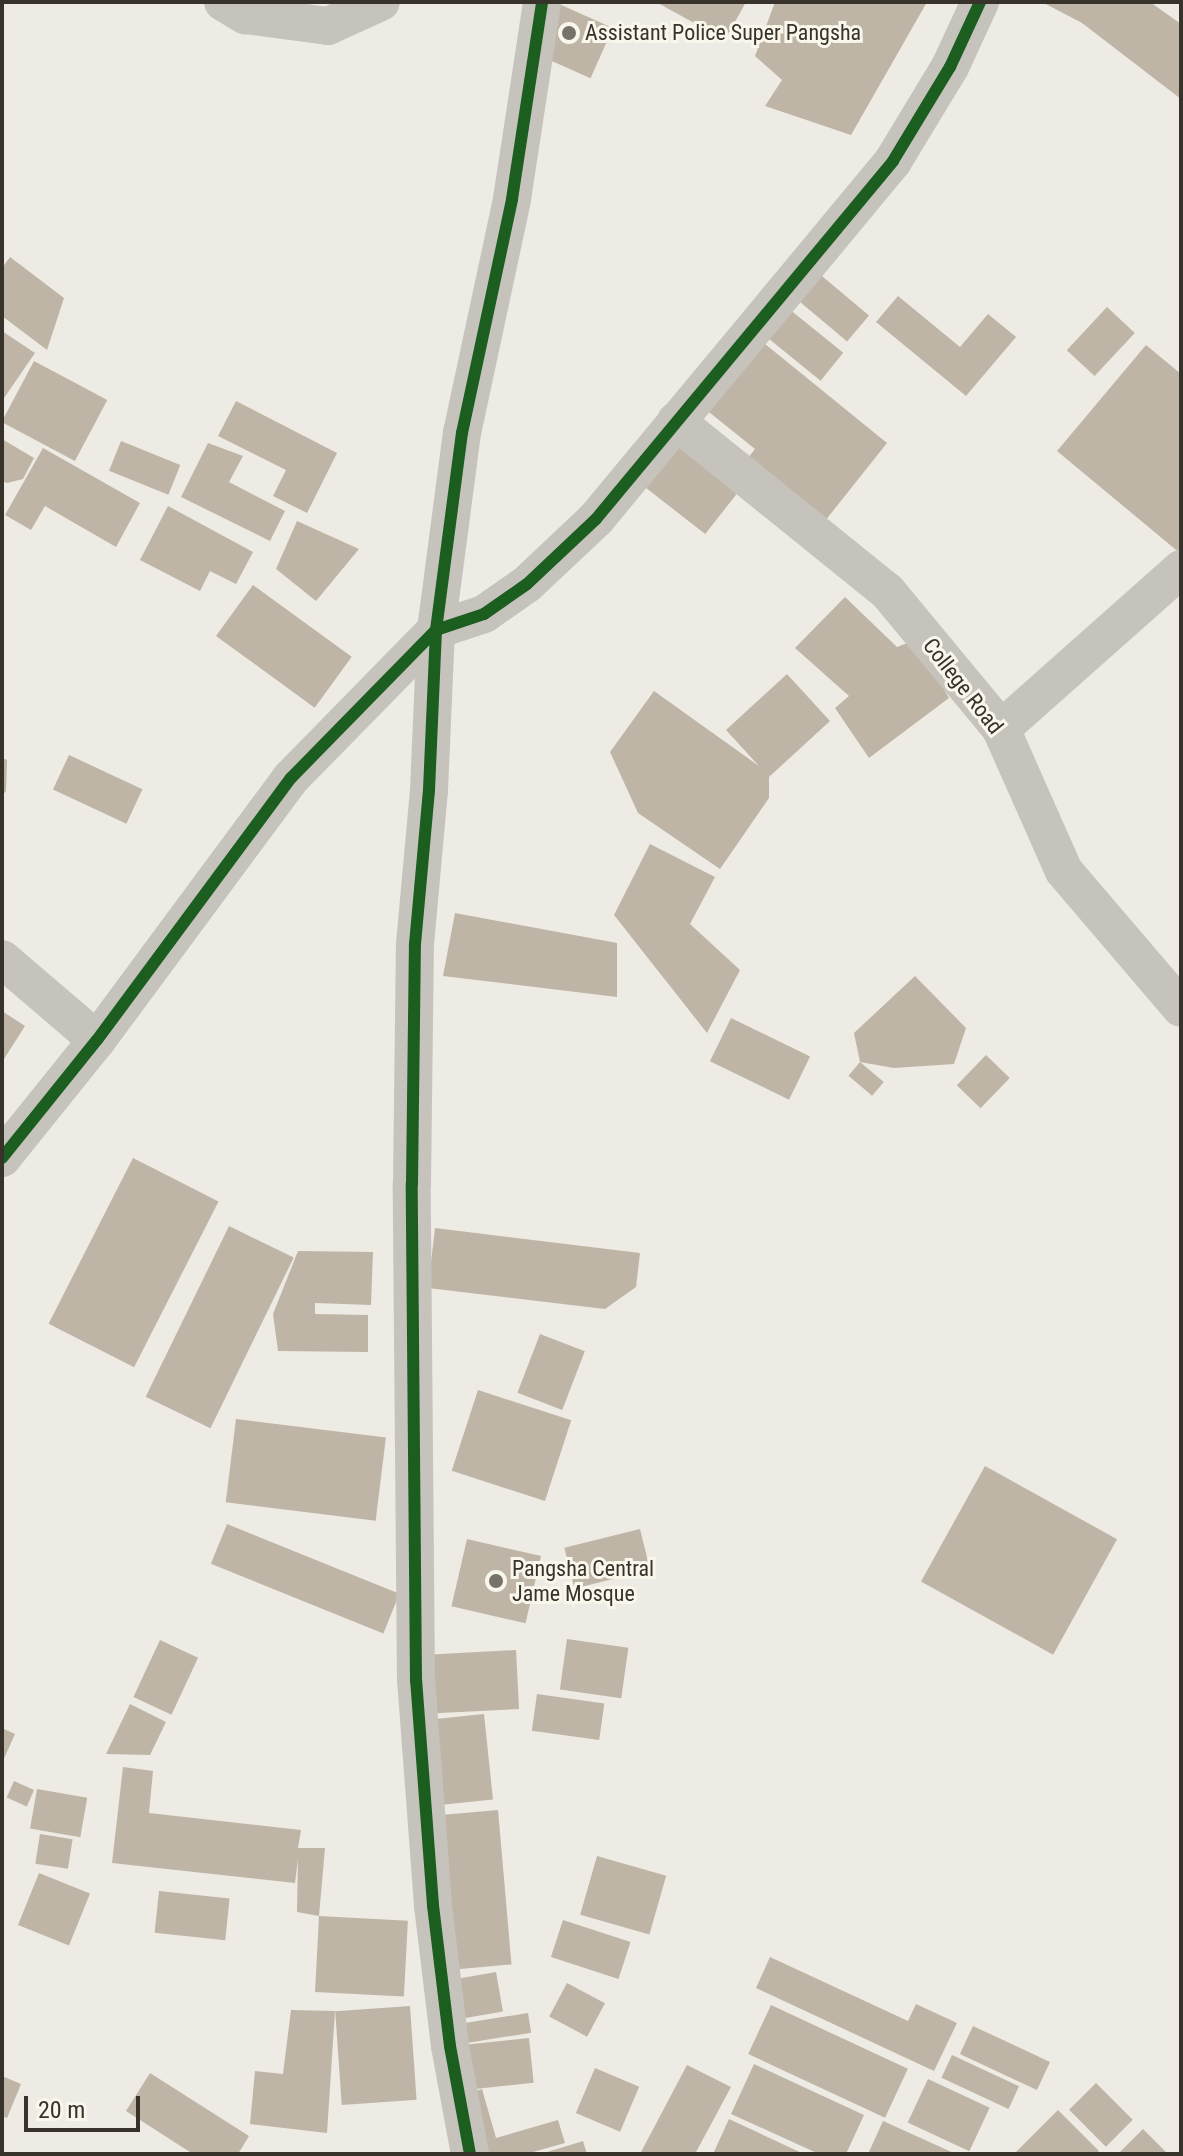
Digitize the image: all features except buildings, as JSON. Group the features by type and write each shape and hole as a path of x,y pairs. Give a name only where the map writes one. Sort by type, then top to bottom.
{"street":[{"path":"223,2 245,15 328,26 381,2"},
{"path":"470,2154 450,2046 433,1905 416,1681 412,1184 415,944 429,790 436,630 462,433 512,199 542,2"},
{"path":"2,1158 97,1040 291,778 436,630 484,614 527,584 596,519 893,161 950,67 980,2"},
{"name":"College Road","path":"676,421 887,591 1001,729 1064,871 1181,1008"},
{"path":"1001,729 1181,569"},
{"path":"2,959 97,1040"}],"cycle path":[{"path":"470,2154 450,2046 433,1905 416,1681 412,1184 415,944 429,790 436,630 462,433 512,199 542,2"},
{"path":"2,1158 97,1040 291,778 436,630 484,614 527,584 596,519 893,161 950,67 980,2"}],"place":[{"name":"Assistant Police Super Pangsha","path":"569,33"},
{"name":"Pangsha Central Jame Mosque","path":"496,1581"}]}
